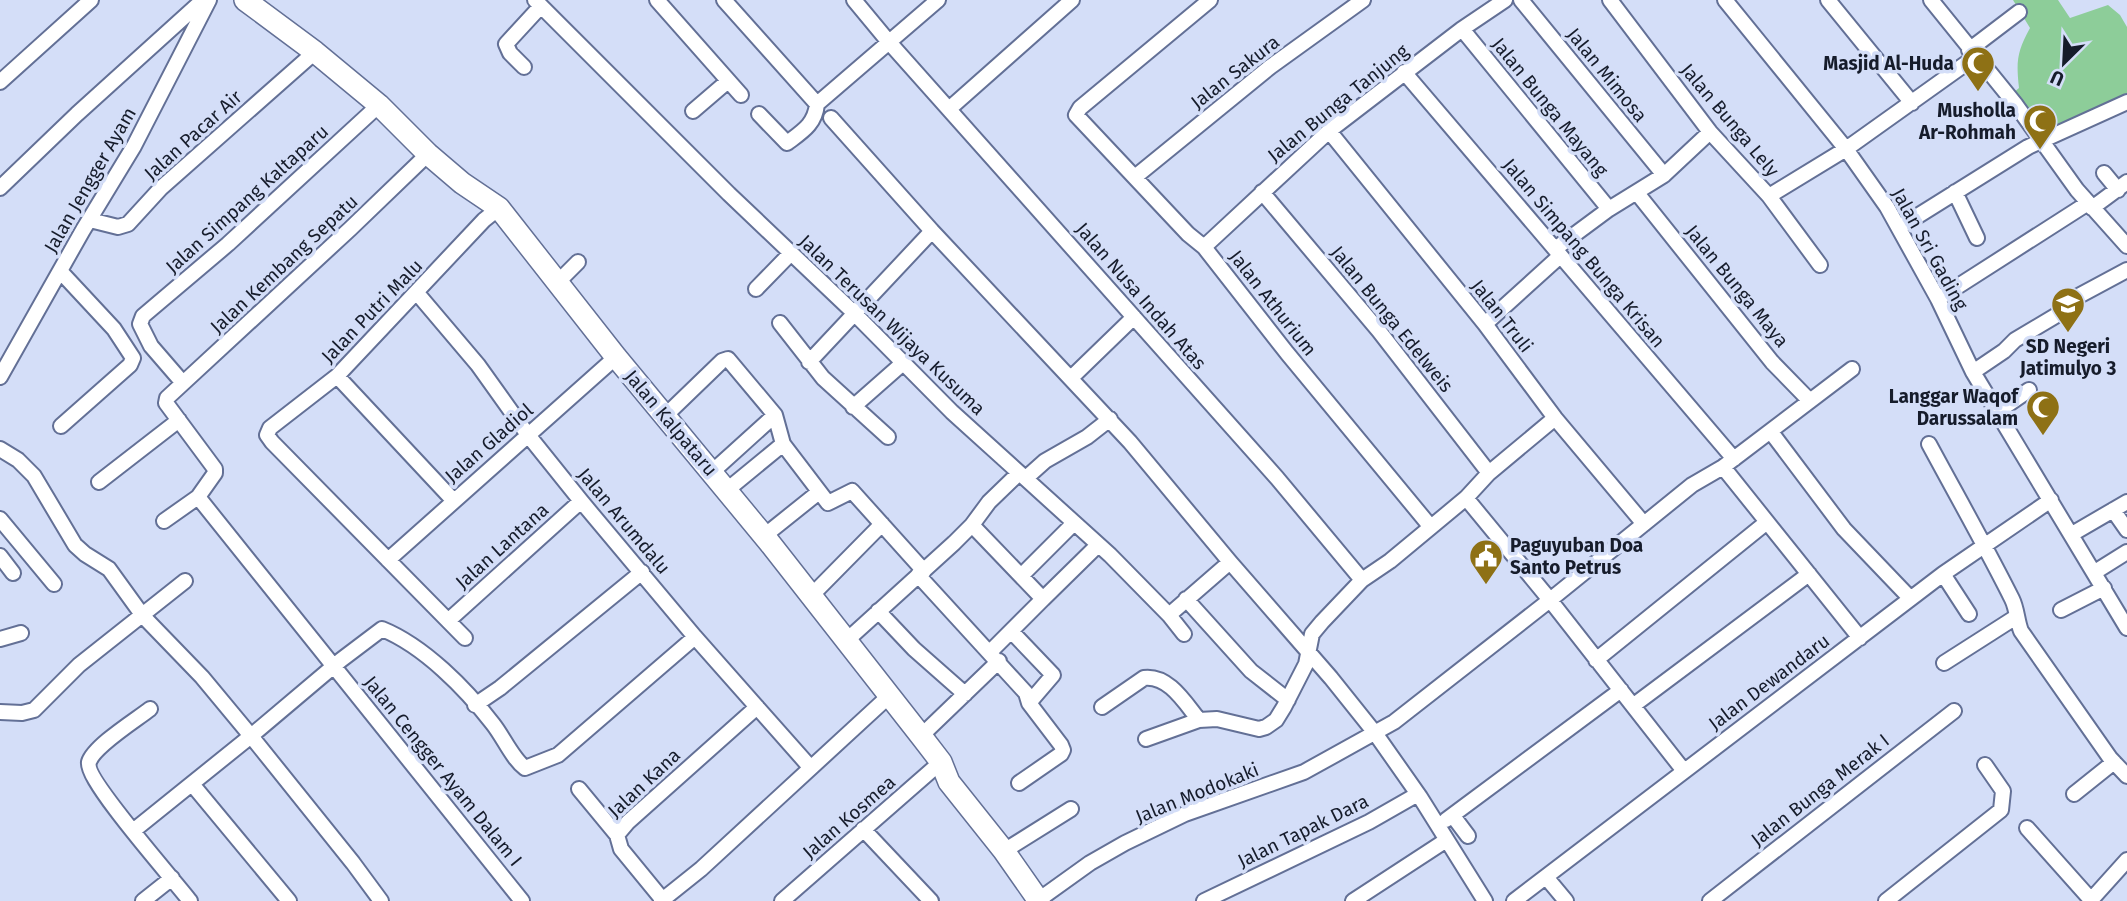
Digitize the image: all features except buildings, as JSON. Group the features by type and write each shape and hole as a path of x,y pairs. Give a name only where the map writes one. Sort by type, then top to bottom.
{"main road":[{"name":"Jalan Kalpataru","path":"245,0 315,52 379,105 428,155 462,184 499,208 616,357 764,536 921,736 941,762 949,782 1004,851 1038,901"}],"street":[{"path":"0,82 91,0"},
{"path":"0,188 77,114 206,0"},
{"name":"Jalan Jengger Ayam","path":"0,377 134,146 206,0"},
{"path":"657,0 741,95"},
{"path":"724,0 817,104"},
{"name":"Jalan Nusa Indah Atas","path":"855,0 888,41 1276,478 1362,580"},
{"path":"759,114 788,143 809,126 816,116 817,104 938,0"},
{"path":"949,109 1072,0"},
{"name":"Jalan Athurium","path":"1210,0 1076,113 1078,118 1188,234 1205,247 1287,353 1430,526"},
{"name":"Jalan Sakura","path":"1135,177 1269,67 1363,0"},
{"name":"Jalan Bunga Tanjung","path":"1205,247 1329,131 1462,29 1487,5 1506,0"},
{"name":"Jalan Mimosa","path":"1521,0 1664,175"},
{"name":"Jalan Bunga Lely","path":"1610,0 1710,132 1769,197 1820,265"},
{"name":"Jalan Sri Gading","path":"1725,0 1846,149 1900,227 1973,372 2127,628"},
{"path":"1828,0 1912,103"},
{"path":"1931,0 2016,105 2090,205 2127,246"},
{"path":"524,67 510,53 506,44 538,3"},
{"name":"Jalan Terusan Wijaya Kusuma","path":"538,3 903,363 1098,545 1169,615 1184,634"},
{"path":"1769,197 1846,149 1912,103 2019,12"},
{"name":"Jalan Bunga Mayang","path":"1462,29 1609,209"},
{"name":"Jalan Pacar Air","path":"84,229 128,224 181,170 315,52"},
{"name":"Jalan Simpang Bunga Krisan","path":"1404,72 1557,253 1728,463 1767,522 1860,638"},
{"path":"693,111 728,81"},
{"path":"1900,227 2040,140 2127,102"},
{"name":"Jalan Simpang Kaltaparu","path":"175,391 141,328 141,320 379,105"},
{"path":"831,118 932,232 1110,419 1308,652 1375,733 1418,794 1485,901"},
{"name":"Jalan Truli","path":"1329,131 1485,324 1555,418 1644,524"},
{"path":"1485,324 1557,253 1609,209 1664,175 1710,132"},
{"name":"Jalan Kembang Sepatu","path":"175,391 428,155"},
{"path":"1938,299 2123,186 2105,173"},
{"name":"Jalan Bunga Edelweis","path":"1262,192 1379,331 1489,473"},
{"name":"Jalan Bunga Maya","path":"1637,192 1772,362 1810,401"},
{"path":"1955,192 1976,237"},
{"name":"Jalan Putri Malu","path":"388,560 267,435 270,428 337,376 484,220 499,208"},
{"path":"809,362 932,232"},
{"path":"756,289 791,253"},
{"path":"557,283 578,262"},
{"path":"1973,372 2015,340 2057,315 2073,299 2127,270"},
{"path":"60,271 114,329 133,358 130,365 61,426"},
{"name":"Jalan Arumdalu","path":"417,293 478,365 528,435 581,501 695,637 810,767"},
{"path":"1071,378 1134,317"},
{"path":"780,323 809,362 853,407 888,437"},
{"name":"Jalan Gladiol","path":"388,560 616,357"},
{"path":"666,416 727,359 775,415 783,444 829,504 852,491 1026,693 1029,703 1063,750 1018,783"},
{"path":"853,407 903,363"},
{"name":"Jalan Modokaki","path":"1038,901 1090,863 1125,843 1185,814 1304,772 1375,733 1429,697 1692,485 1771,432 1852,369"},
{"path":"337,376 453,500"},
{"path":"1997,412 2029,390"},
{"path":"164,521 198,497 212,480 215,469 178,420 175,391"},
{"path":"712,472 775,415"},
{"path":"1146,739 1199,720 1216,719 1259,729 1276,720 1303,671 1312,634 1362,580 1390,561 1466,498 1489,473 1555,418"},
{"path":"846,642 972,525 989,502 1022,476 1087,437 1110,419"},
{"path":"99,482 178,420"},
{"path":"1771,432 1844,529 1910,598"},
{"path":"727,490 783,444"},
{"path":"1929,444 2014,602 2021,631 2114,762 2127,776"},
{"path":"0,449 27,468 75,545 109,569 143,616 202,677 354,863 381,901"},
{"path":"764,536 820,492"},
{"name":"Jalan Cengger Ayam Dalam I","path":"198,497 522,901"},
{"path":"1466,498 1634,705 1684,771"},
{"name":"Jalan Dewandaru","path":"1514,901 1910,598 2051,500"},
{"name":"Jalan Lantana","path":"449,620 581,501"},
{"path":"2072,534 2127,502"},
{"path":"2113,510 2127,530"},
{"path":"0,519 54,584"},
{"path":"1596,660 1767,522"},
{"path":"1021,576 1074,523"},
{"path":"811,596 881,524"},
{"path":"972,525 1043,599"},
{"path":"921,736 965,694 995,657 1011,631 1098,545"},
{"path":"2095,572 2127,552"},
{"path":"0,556 13,573"},
{"path":"388,560 465,638"},
{"path":"1169,615 1230,562"},
{"path":"475,705 500,688 642,572"},
{"path":"1634,705 1809,574"},
{"path":"1943,574 1969,614"},
{"path":"0,712 22,713 34,710 79,665 185,581"},
{"path":"2061,610 2104,588"},
{"path":"1186,599 1251,671 1287,701"},
{"path":"878,611 914,649 965,694"},
{"path":"1944,663 2016,617"},
{"path":"134,831 380,630 385,630 448,672 493,723 525,768 558,755 695,637"},
{"path":"1011,631 1053,676 1029,703"},
{"path":"0,639 22,634"},
{"path":"1102,707 1149,677 1171,687 1199,720"},
{"path":"1468,836 1450,818 1620,690"},
{"path":"661,900 701,869 889,696"},
{"name":"Jalan Kana","path":"661,900 621,849 617,835 628,821 757,707"},
{"path":"150,709 98,750 90,759 89,768 96,783 190,901"},
{"name":"Jalan Bunga Merak I","path":"1710,901 1954,711"},
{"name":"Jalan Kosmea","path":"782,901 941,762"},
{"path":"2074,794 2114,762"},
{"path":"1886,901 2001,810 2003,792 1985,765"},
{"path":"192,783 289,901"},
{"path":"579,789 617,835"},
{"name":"Jalan Tapak Dara","path":"1204,901 1369,822 1418,794"},
{"path":"1004,851 1072,809"},
{"path":"2027,828 2092,900 2127,860"},
{"path":"863,829 922,898"},
{"path":"1353,901 1446,841"},
{"path":"1546,877 1566,901"},
{"path":"143,901 172,878"}],"green space":[{"path":"2013,0 2058,0 2070,18 2108,5 2120,15 2127,27 2127,100 2044,135 2013,93 2019,88 2019,57 2030,28"}],"place":[{"name":"Masjid Al-Huda","path":"1978,93"},
{"name":"Musholla Ar-Rohmah","path":"2040,151"},
{"name":"SD Negeri Jatimulyo 3","path":"2068,334"},
{"name":"Langgar Waqof Darussalam","path":"2043,437"},
{"name":"Paguyuban Doa Santo Petrus","path":"1486,586"}]}
